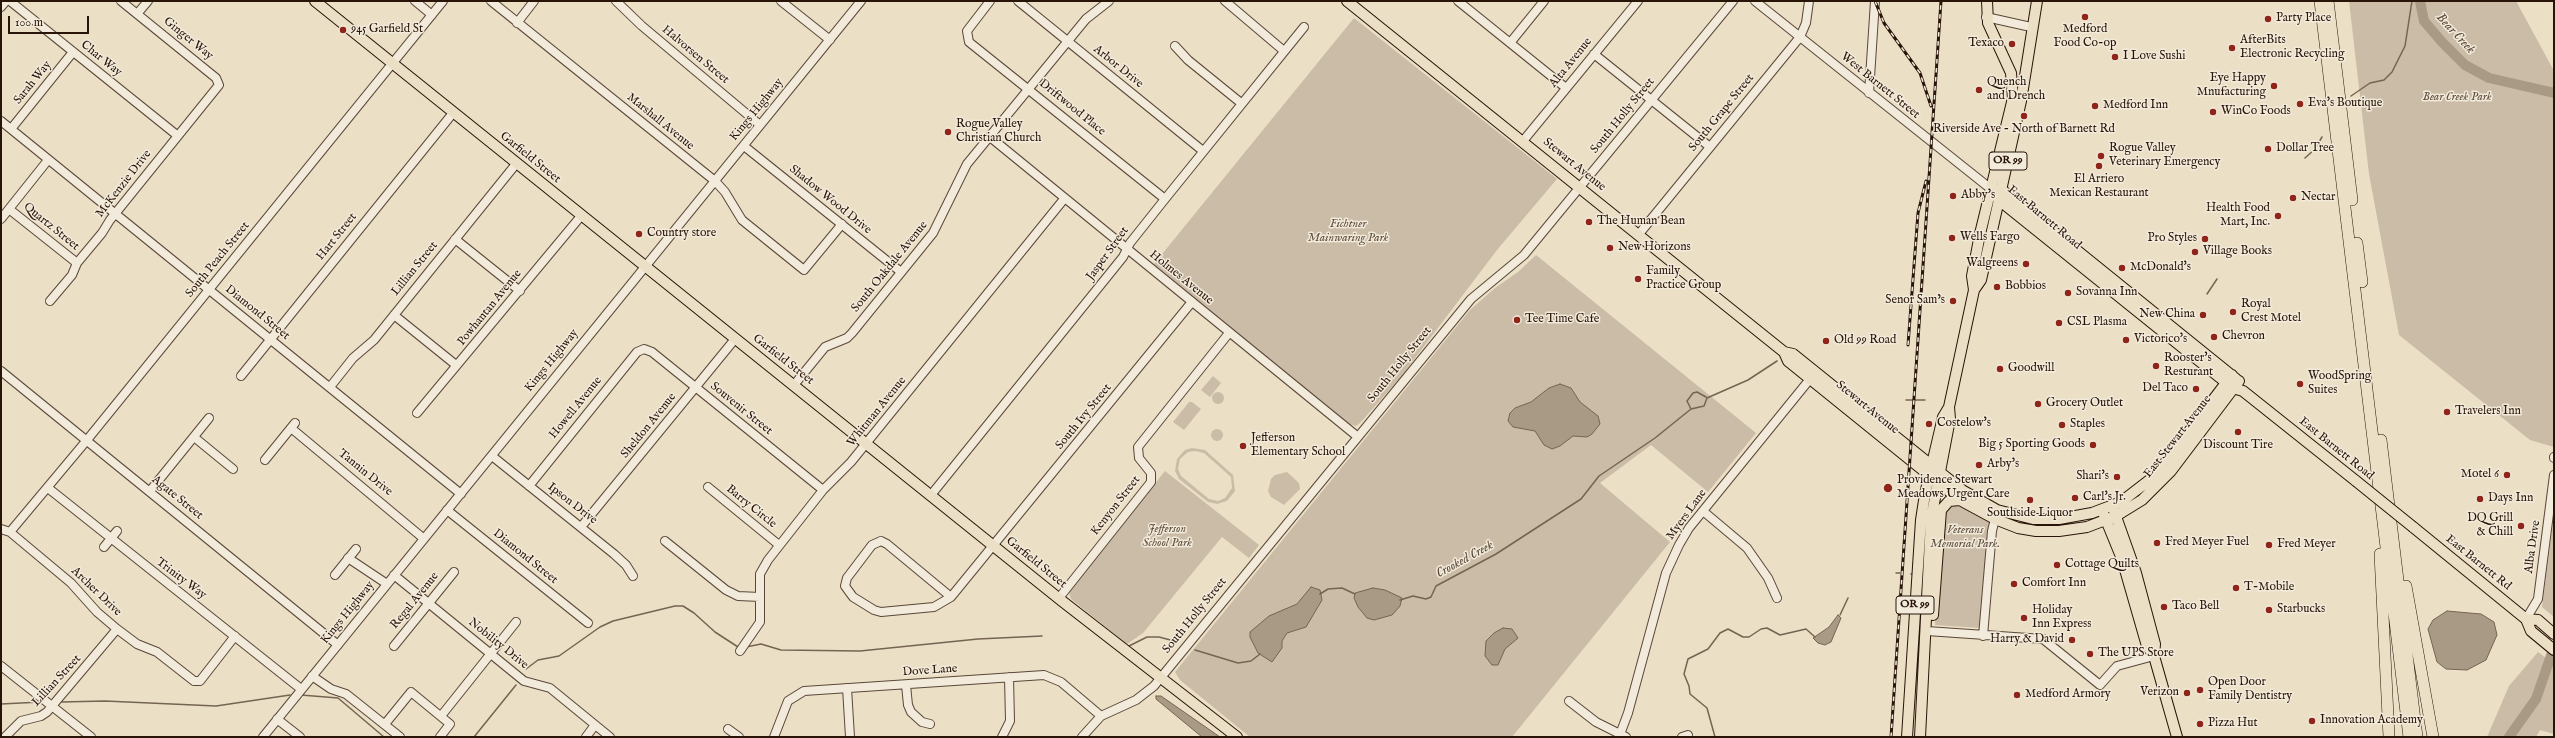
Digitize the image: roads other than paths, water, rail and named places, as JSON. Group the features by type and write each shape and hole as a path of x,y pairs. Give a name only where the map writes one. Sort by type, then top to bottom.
{"highway":[{"path":"2320,1 2409,737"},
{"path":"2328,1 2417,737"},
{"path":"2378,484 2389,737"},
{"path":"2388,492 2433,737"}],"main road":[{"name":"Garfield Street","path":"316,1 516,164 646,265 735,339 1059,598 1237,737"},
{"name":"OR 99","path":"1907,737 1921,520 1950,419 1949,406 1974,290 1972,276 1980,234 2013,90 2007,65 1986,17 1986,1"},
{"name":"OR 99","path":"1974,290 1981,280 1985,265 2021,101 2031,27 2037,1"},
{"name":"Stewart Avenue","path":"1354,3 1784,352 1788,361 1810,379 1934,473"},
{"path":"2007,65 2017,71 2023,66 2028,56"},
{"name":"East Barnett Road","path":"1991,189 2089,260 2235,384"},
{"name":"East Barnett Road","path":"2000,195 2056,245 2235,384 2413,527"},
{"path":"1980,234 1983,250 1980,261 1985,265"},
{"path":"2056,245 2060,243 2079,258 2089,260"},
{"name":"Stewart Avenue","path":"1784,352 1794,354 1855,403 1934,473"},
{"path":"1810,379 1816,378 1839,397 1855,403"},
{"name":"East Stewart Avenue","path":"1934,473 1980,502 2018,516 2059,519 2102,510 2133,494 2156,475 2235,384"},
{"name":"East Stewart Avenue","path":"1934,473 1960,500 1995,519 2018,528 2045,531 2087,527 2111,518 2142,500 2166,478 2235,384"},
{"name":"OR 99","path":"1920,737 1927,631 1926,582 1934,473"},
{"path":"1927,631 1932,616 1941,510 1949,501 1960,500"},
{"path":"2111,518 2112,506"},
{"path":"2102,510 2111,518 2136,573 2152,630 2155,644 2154,656 2176,737"},
{"name":"East Barnett Rd","path":"2413,527 2526,619 2531,631 2554,650"},
{"name":"East Barnett Rd","path":"2526,619 2538,620 2554,634"},
{"path":"1914,628 1919,649 1915,709 1921,721"}],"street":[{"path":"1,7 6,1"},
{"name":"Char Way","path":"10,1 178,136"},
{"name":"Ginger Way","path":"121,1 216,78 219,83"},
{"path":"138,14 148,1"},
{"path":"415,1 432,15"},
{"name":"South Peach Street","path":"10,532 48,488 443,1"},
{"name":"Marshall Avenue","path":"491,1 715,181 725,192 742,220 804,270 842,224"},
{"path":"517,23 534,1"},
{"path":"782,1 830,40"},
{"name":"Kings Highway","path":"263,737 423,538 492,456 861,1"},
{"name":"Driftwood Place","path":"990,1 967,31 966,35 969,42 1030,89 1165,198"},
{"name":"Arbor Drive","path":"1018,1 1203,151"},
{"name":"South Oakdale Avenue","path":"794,385 825,347 847,338 852,333 933,233 943,216 961,173 1092,13 1108,1"},
{"path":"1225,1 1284,51"},
{"path":"1458,1 1566,88"},
{"path":"1510,43 1544,1"},
{"name":"Alta Avenue","path":"1523,141 1638,1"},
{"name":"South Holly Street","path":"1082,737 1101,716 1145,694 1161,678 1470,298 1524,255 1732,1"},
{"name":"West Barnett Street","path":"1755,1 1991,189"},
{"name":"South Grape Street","path":"1639,234 1800,37 1806,23 1809,1"},
{"path":"1869,92 1875,1"},
{"name":"Halvorsen Street","path":"617,2 642,26 760,125"},
{"path":"1986,17 2031,27"},
{"name":"Jasper Street","path":"931,495 1126,250 1165,198 1304,27"},
{"path":"1175,46 1188,60 1241,103"},
{"name":"Sarah Way","path":"11,129 73,52"},
{"path":"1594,54 1710,147"},
{"name":"McKenzie Drive","path":"50,301 72,275 77,263 219,83"},
{"name":"Hart Street","path":"241,376 453,113"},
{"name":"Diamond Street","path":"1,121 461,494"},
{"name":"Holmes Avenue","path":"990,137 1191,303 1358,437"},
{"name":"Shadow Wood Drive","path":"744,146 901,272"},
{"path":"1,219 48,160"},
{"name":"Lillian Street","path":"330,387 353,358 374,340 516,164"},
{"name":"Whitman Avenue","path":"740,651 760,622 762,569 779,545 823,490 867,443 1064,199"},
{"name":"Quartz Street","path":"9,209 77,263"},
{"name":"Powhantan Avenue","path":"417,413 456,365 473,349 581,216"},
{"path":"455,239 520,291"},
{"name":"South Ivy Street","path":"951,597 881,541 872,545 851,572 846,582 846,590 853,597 877,611 934,607 951,597 1191,303"},
{"path":"394,315 456,365"},
{"name":"Kenyon Street","path":"1059,598 1151,482 1151,473 1139,458 1138,447 1229,333"},
{"name":"Sheldon Avenue","path":"581,527 735,339"},
{"name":"Souvenir Street","path":"644,349 652,352 823,490"},
{"name":"Howell Avenue","path":"529,486 636,352 644,349"},
{"name":"Agate Street","path":"1,371 338,645"},
{"name":"Myers Lane","path":"1622,736 1670,562 1683,537 1703,510 1810,379"},
{"path":"150,491 209,418"},
{"name":"Tannin Drive","path":"265,460 293,425 423,538"},
{"path":"194,437 233,469"},
{"name":"Ipson Drive","path":"492,456 626,565 633,576"},
{"name":"Alba Drive","path":"2526,619 2538,599 2554,475"},
{"name":"Barry Circle","path":"708,487 779,545"},
{"name":"Trinity Way","path":"48,488 301,689"},
{"name":"Diamond Street","path":"447,510 588,623"},
{"path":"1703,510 1747,548 1768,578 1777,598"},
{"path":"1983,636 1992,531 1995,519"},
{"name":"Archer Drive","path":"1,529 10,532 80,591 96,612 117,629 137,644 157,652 184,674 198,682 235,636"},
{"path":"104,547 117,531"},
{"path":"665,541 726,590 738,596 760,597"},
{"path":"335,574 356,549"},
{"path":"348,558 387,584"},
{"name":"Regal Avenue","path":"394,646 454,572"},
{"name":"Nobility Drive","path":"394,575 524,681 550,688 610,737"},
{"path":"441,716 516,622"},
{"name":"Lillian Street","path":"5,737 21,721 41,716 117,629"},
{"path":"1927,631 2043,640 2100,685 2117,666 2154,656"},
{"path":"1,666 91,737"},
{"path":"312,676 331,689 346,694 400,737"},
{"name":"Dove Lane","path":"774,737 788,702 796,694 804,691 1009,677 1052,676 1097,710 1101,716"},
{"path":"1002,737 1010,721 1009,677"},
{"path":"906,685 908,705 911,712 922,722 930,724"},
{"path":"847,688 850,737"},
{"path":"384,724 411,692 450,724 440,737"},
{"path":"1569,701 1596,722 1622,736"},
{"path":"278,719 300,737"},
{"path":"586,737 595,725"},
{"path":"728,729 739,737"}],"waterway":[{"name":"Crooked Creek","path":"2351,96 2370,83 2384,80 2392,72 2405,46 2412,1"},
{"name":"Bear Creek","path":"2420,1 2424,21 2465,65 2489,78 2554,93"},
{"name":"Crooked Creek","path":"2305,158 2315,149 2322,137"},
{"name":"Crooked Creek","path":"2207,294 2217,279"},
{"name":"Crooked Creek","path":"1400,600 1413,596 1426,599 1431,597 1436,586 1496,554 1581,499 1599,476 1655,438 1691,409 1704,406 1707,398 1748,380 1777,361"},
{"name":"Crooked Creek","path":"1691,409 1687,401 1693,393 1697,392 1706,397"},
{"name":"Crooked Creek","path":"1906,400 1925,400"},
{"name":"Crooked Creek","path":"1320,594 1328,589 1342,588 1355,594"},
{"path":"1840,615 1848,598"},
{"path":"526,669 538,660 559,656 600,627 613,621 675,606 683,606 694,613 715,632 738,647"},
{"path":"1715,737 1707,708 1690,694 1689,686 1684,674 1688,659 1708,649 1720,633 1728,629 1743,637 1749,637 1761,629 1767,628 1780,635 1806,629 1815,637"},
{"path":"746,647 761,644 781,650 860,651 978,639 1042,636"},
{"path":"1129,646 1147,637 1159,637 1178,642"},
{"name":"Bear Creek","path":"2509,737 2536,699 2554,647"},
{"name":"Crooked Creek","path":"1195,650 1238,663 1251,661 1260,654"},
{"path":"474,737 516,685"},
{"path":"61,702 105,701 216,706 290,695"},
{"path":"301,695 338,698 384,737"},
{"path":"1,704 41,702"}],"railway":[{"path":"1875,1 1884,23 1920,73 1931,106"},
{"path":"1891,737 1941,1"},
{"path":"1908,345 1918,213 1926,181"}],"place":[{"name":"Medford Food Co-op","path":"2085,17"},
{"name":"Party Place","path":"2268,19"},
{"name":"945 Garfield St","path":"343,30"},
{"name":"Texaco","path":"2012,44"},
{"name":"AfterBits Electronic Recycling","path":"2232,48"},
{"name":"I Love Sushi","path":"2115,57"},
{"name":"Eye Happy Mnufacturing","path":"2274,86"},
{"name":"Quench and Drench","path":"1979,90"},
{"name":"Eva's Boutique","path":"2300,104"},
{"name":"Medford Inn","path":"2095,106"},
{"name":"WinCo Foods","path":"2213,112"},
{"name":"Riverside Ave - North of Barnett Rd","path":"2024,116"},
{"name":"Rogue Valley Christian Church","path":"948,132"},
{"name":"Dollar Tree","path":"2268,149"},
{"name":"Rogue Valley Veterinary Emergency","path":"2101,156"},
{"name":"El Arriero Mexican Restaurant","path":"2099,166"},
{"name":"Abby's","path":"1953,196"},
{"name":"Nectar","path":"2293,198"},
{"name":"Health Food Mart, Inc.","path":"2278,216"},
{"name":"The Human Bean","path":"1589,222"},
{"name":"Country store","path":"639,234"},
{"name":"Wells Fargo","path":"1952,238"},
{"name":"Pro Styles","path":"2205,239"},
{"name":"New Horizons","path":"1610,248"},
{"name":"Village Books","path":"2195,252"},
{"name":"Walgreens","path":"2026,264"},
{"name":"McDonald's","path":"2122,268"},
{"name":"Family Practice Group","path":"1638,279"},
{"name":"Bobbios","path":"1997,287"},
{"name":"Sovanna Inn","path":"2068,293"},
{"name":"Senor Sam’s","path":"1953,301"},
{"name":"Royal Crest Motel","path":"2233,312"},
{"name":"New China","path":"2203,315"},
{"name":"Tee Time Cafe","path":"1517,320"},
{"name":"CSL Plasma","path":"2059,323"},
{"name":"Chevron","path":"2214,337"},
{"name":"Victorico's","path":"2126,340"},
{"name":"Old 99 Road","path":"1826,341"},
{"name":"Rooster's Resturant","path":"2156,366"},
{"name":"Goodwill","path":"2000,369"},
{"name":"WoodSpring Suites","path":"2300,384"},
{"name":"Del Taco","path":"2196,389"},
{"name":"Grocery Outlet","path":"2038,404"},
{"name":"Travelers Inn","path":"2447,412"},
{"name":"Costelow's","path":"1929,424"},
{"name":"Staples","path":"2062,425"},
{"name":"Discount Tire","path":"2238,432"},
{"name":"Big 5 Sporting Goods","path":"2093,445"},
{"name":"Jefferson Elementary School","path":"1243,446"},
{"name":"Arby's","path":"1979,465"},
{"name":"Motel 6","path":"2507,475"},
{"name":"Shari's","path":"2117,477"},
{"name":"Providence Stewart Meadows Urgent Care","path":"1888,488"},
{"name":"Carl's Jr.","path":"2075,498"},
{"name":"Days Inn","path":"2480,499"},
{"name":"Southside Liquor","path":"2030,500"},
{"name":"DQ Grill & Chill","path":"2521,526"},
{"name":"Fred Meyer Fuel","path":"2157,543"},
{"name":"Fred Meyer","path":"2269,545"},
{"name":"Cottage Quilts","path":"2057,565"},
{"name":"Comfort Inn","path":"2014,584"},
{"name":"T-Mobile","path":"2236,588"},
{"name":"Taco Bell","path":"2164,607"},
{"name":"Starbucks","path":"2269,610"},
{"name":"Holiday Inn Express","path":"2024,618"},
{"name":"Harry & David","path":"2072,640"},
{"name":"The UPS Store","path":"2090,654"},
{"name":"Open Door Family Dentistry","path":"2200,690"},
{"name":"Verizon","path":"2187,693"},
{"name":"Medford Armory","path":"2017,695"},
{"name":"Innovation Academy","path":"2312,721"},
{"name":"Pizza Hut","path":"2200,724"}],"park label":[{"name":"Bear Creek Park","path":"2457,98"},
{"name":"Fichtner Mainwaring Park","path":"1348,232"},
{"name":"Jefferson School Park","path":"1167,537"},
{"name":"Veterans Memorial Park.","path":"1965,538"}]}
